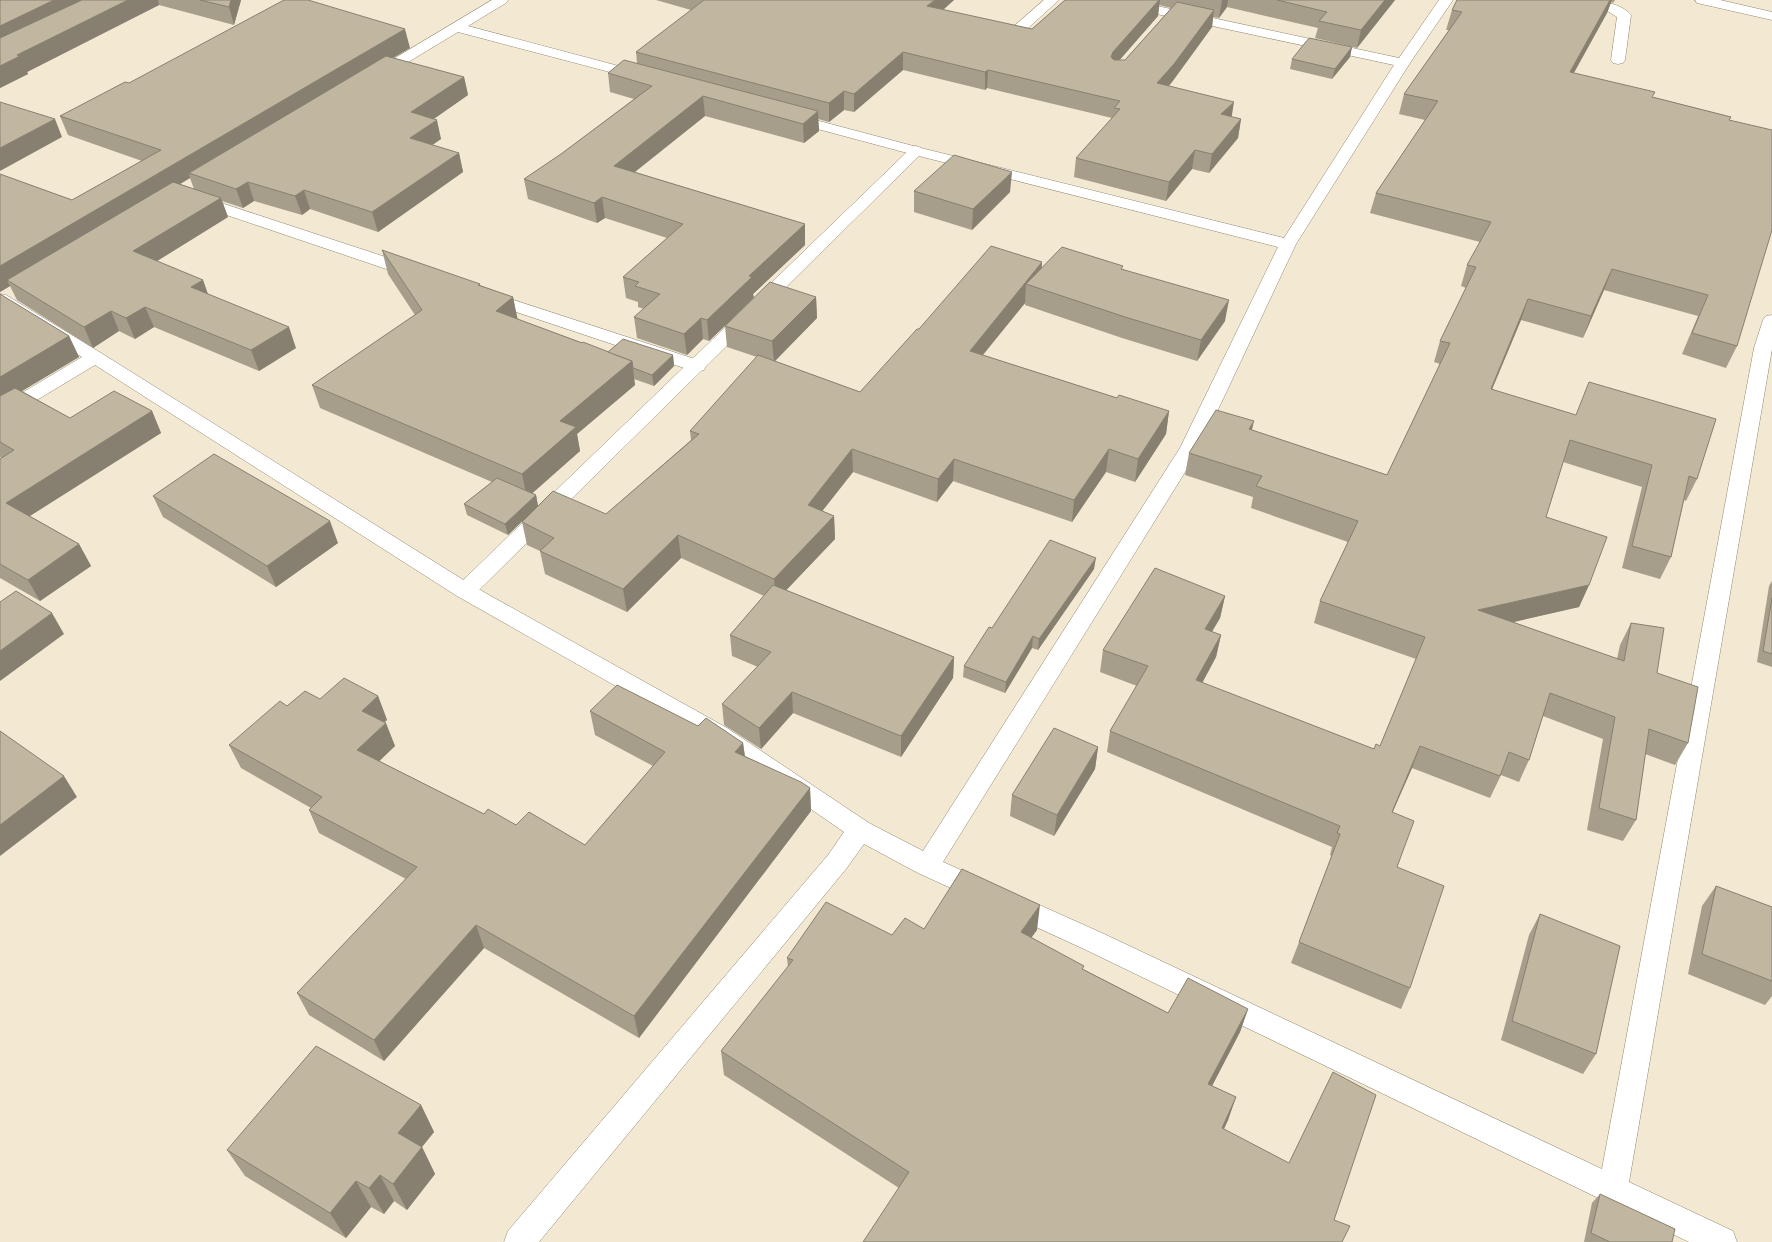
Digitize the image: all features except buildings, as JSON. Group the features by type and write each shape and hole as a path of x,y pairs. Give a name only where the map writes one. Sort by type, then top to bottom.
{"street":[{"path":"359,85 501,0"},
{"path":"1011,36 1052,0"},
{"path":"1110,0 1166,18 1403,62"},
{"path":"927,866 1190,448 1288,244 1403,62 1446,0"},
{"path":"1577,0 1610,7 1624,15 1618,60"},
{"path":"1702,0 1772,16"},
{"path":"456,27 655,80"},
{"path":"778,113 916,150 1288,244"},
{"path":"465,591 697,366 916,150"},
{"path":"186,190 427,276"},
{"path":"472,291 697,366"},
{"path":"6,297 95,357 465,591 719,734 860,830 927,866 1093,941 1722,1242"},
{"path":"1613,1190 1763,348 1772,320"},
{"path":"0,414 95,357"},
{"path":"519,1242 837,862 860,830"}]}
